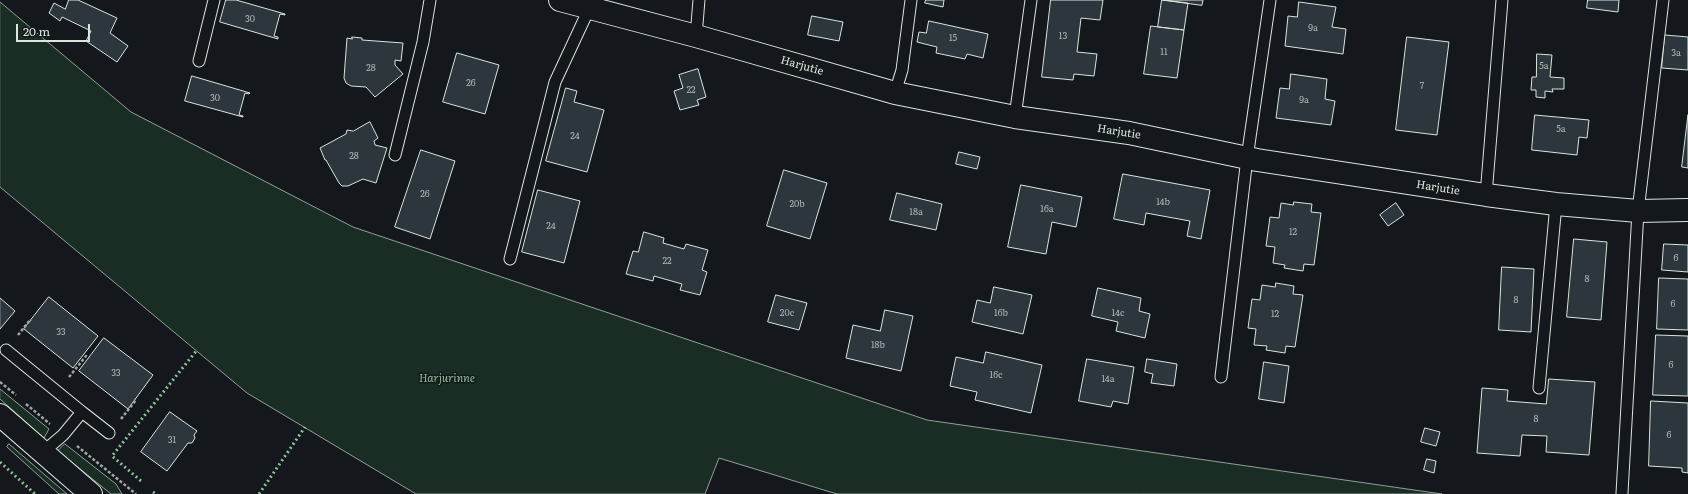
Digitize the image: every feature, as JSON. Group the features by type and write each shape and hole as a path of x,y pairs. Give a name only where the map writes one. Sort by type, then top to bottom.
{"street":[{"name":"Harjutie","path":"560,0 589,9 696,36 895,93 1015,117 1129,133 1247,158 1486,195 1556,204 1638,211 1688,210"},
{"path":"0,415 91,494"}],"lane":[{"path":"199,61 214,0"},
{"path":"395,155 423,42 430,0"},
{"path":"696,36 699,0"},
{"path":"895,93 902,70 911,0"},
{"path":"1015,117 1031,0"},
{"path":"1221,378 1247,158 1270,0"},
{"path":"1486,195 1502,0"},
{"path":"1622,493 1638,211 1663,0"},
{"path":"510,259 555,82 589,9"},
{"path":"1539,388 1556,204"},
{"path":"6,350 109,433"},
{"path":"43,452 63,435 82,412"}],"path":[{"path":"58,392 86,356"},
{"path":"109,433 136,400 134,400"}],"green space":[{"name":"Harjurinne","path":"0,2 131,112 353,227 927,420 1442,494 837,494 719,458 705,494 416,494 247,393 0,187"},
{"path":"0,389 49,429 44,438 0,399"},
{"path":"9,444 67,494 59,494 7,447"},
{"path":"65,444 116,484 122,494 111,494 58,451"}],"building":[{"path":"69,0 78,0 117,18 110,33 128,46 117,62 86,41 91,31 62,17 60,21 49,13 54,3 65,9"},
{"path":"226,0 236,0 285,14 280,14 274,36 278,37 278,39 220,22"},
{"path":"926,0 944,0 943,7 925,3"},
{"path":"1051,0 1103,0 1100,20 1081,18 1077,52 1097,54 1094,76 1074,74 1073,80 1042,77"},
{"path":"1162,0 1188,3 1184,30 1158,27"},
{"path":"1163,0 1203,0 1202,5"},
{"path":"1588,0 1619,0 1618,12 1587,8"},
{"path":"1299,2 1336,7 1332,27 1346,29 1343,54 1285,46 1288,16 1297,17"},
{"path":"812,16 843,22 839,41 808,35"},
{"path":"929,21 988,34 983,58 967,54 965,59 936,53 937,47 917,42 919,32 926,33"},
{"path":"1151,26 1184,30 1177,78 1144,74"},
{"path":"1665,35 1688,37 1688,70 1662,68"},
{"path":"352,37 362,38 362,40 403,43 401,61 395,60 395,65 403,74 375,97 366,87 351,86 346,83 344,78 347,38 352,39"},
{"path":"1407,37 1449,42 1437,135 1396,130"},
{"path":"457,53 499,65 485,114 443,102"},
{"path":"1537,54 1552,55 1550,77 1564,78 1564,89 1552,89 1553,92 1545,91 1545,98 1536,97 1536,90 1531,90 1532,77 1536,77"},
{"path":"698,69 706,97 697,100 699,105 680,110 674,91 683,88 679,75"},
{"path":"1291,74 1327,79 1325,99 1335,101 1331,125 1276,118 1280,88 1289,89"},
{"path":"192,76 250,93 245,93 239,115 243,117 185,101"},
{"path":"566,88 577,91 574,102 604,110 587,172 546,161"},
{"path":"1535,115 1589,120 1587,138 1579,137 1577,155 1532,150"},
{"path":"1688,115 1688,168 1682,167"},
{"path":"370,122 378,138 374,141 375,145 387,148 376,183 363,179 348,186 342,186 325,160 320,148 346,134 347,130 353,131"},
{"path":"421,150 455,161 430,239 395,227"},
{"path":"959,152 980,157 977,169 956,164"},
{"path":"784,170 827,183 810,239 767,226"},
{"path":"1123,174 1210,190 1201,239 1187,236 1190,221 1146,213 1144,225 1114,219"},
{"path":"1021,185 1082,197 1076,227 1052,222 1046,254 1008,247"},
{"path":"538,190 580,201 564,263 522,252"},
{"path":"897,193 942,204 936,230 890,220"},
{"path":"1294,202 1312,204 1311,212 1321,213 1314,265 1304,264 1303,271 1284,268 1285,265 1273,263 1275,247 1266,246 1270,217 1279,218 1281,203 1293,205"},
{"path":"1396,203 1404,215 1388,226 1380,215"},
{"path":"644,232 664,238 663,243 684,249 686,244 708,250 702,270 707,272 700,295 680,290 682,284 654,276 653,281 626,274 633,251 638,252"},
{"path":"1574,239 1607,242 1601,320 1567,317"},
{"path":"1664,244 1688,245 1688,272 1662,270"},
{"path":"1502,267 1534,269 1531,332 1499,330"},
{"path":"1659,278 1688,279 1688,330 1657,329"},
{"path":"1276,283 1294,286 1293,294 1303,295 1295,347 1286,346 1285,353 1266,350 1267,346 1254,345 1256,329 1248,328 1252,299 1260,300 1262,285 1275,287"},
{"path":"994,287 1032,295 1023,334 972,322 977,300 990,303"},
{"path":"1098,288 1141,298 1139,311 1150,314 1145,338 1116,331 1118,322 1092,316"},
{"path":"776,295 807,303 799,330 768,322"},
{"path":"49,297 98,336 73,368 24,329"},
{"path":"0,298 15,311 0,329"},
{"path":"885,310 913,316 901,371 846,358 853,325 880,331"},
{"path":"1656,335 1688,336 1688,396 1653,395"},
{"path":"104,338 153,375 128,409 79,371"},
{"path":"986,352 1042,365 1031,413 975,400 977,392 950,386 956,357 983,363"},
{"path":"1087,359 1134,367 1128,404 1113,401 1111,407 1079,401"},
{"path":"1147,359 1177,364 1174,386 1151,383 1153,374 1145,372"},
{"path":"1264,362 1289,366 1284,403 1259,399"},
{"path":"1549,379 1595,382 1589,455 1546,452 1547,436 1522,435 1520,456 1477,453 1482,388 1508,390 1507,401 1546,404"},
{"path":"1651,401 1688,403 1688,473 1682,472 1682,468 1649,466"},
{"path":"170,412 197,431 194,435 195,438 192,443 188,443 167,471 141,452"},
{"path":"1425,428 1440,432 1436,446 1421,442"},
{"path":"1427,459 1436,461 1434,473 1424,470"}],"hedge":[{"path":"141,481 112,456 197,350"},
{"path":"259,494 305,427"},
{"path":"0,462 35,494"}]}
